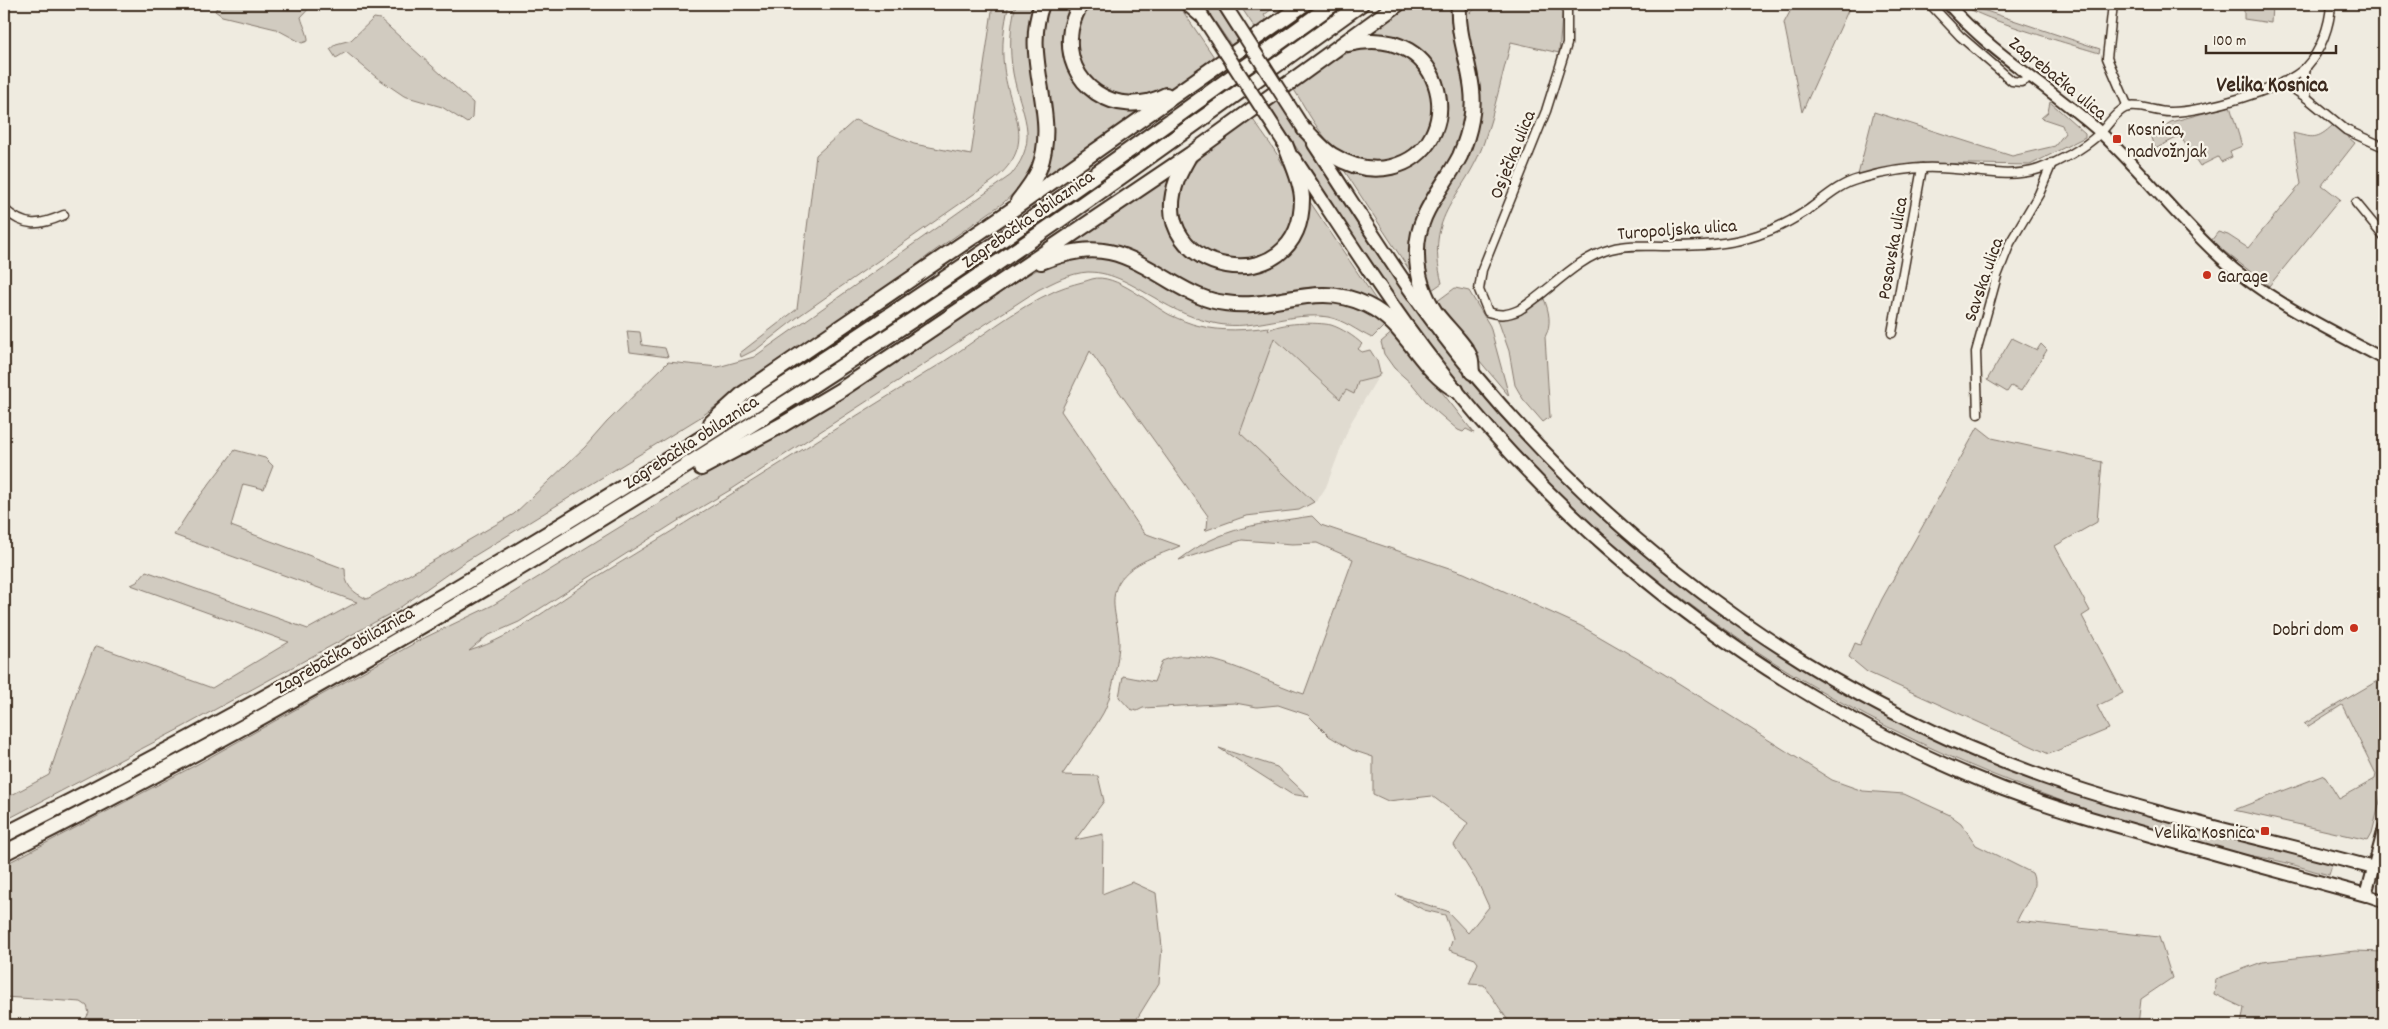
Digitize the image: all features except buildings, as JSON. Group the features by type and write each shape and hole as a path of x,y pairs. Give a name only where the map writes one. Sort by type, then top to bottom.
{"highway":[{"path":"1009,212 1031,185 1038,170 1046,138 1044,98 1036,60 1035,44 1035,28 1042,4"},
{"path":"1082,4 1073,22 1070,50 1074,66 1082,78 1102,97 1128,105 1144,104 1165,95 1194,77 1204,76"},
{"path":"1188,4 1202,16"},
{"path":"1194,4 1395,310 1456,390 1530,474 1583,527 1691,617 1756,662 1827,706 1904,746 2002,788 2059,808 2366,895"},
{"path":"1224,4 1410,289 1472,372 1535,444 1616,524 1698,590 1766,640 1834,681 1906,719 2062,783 2138,807 2379,869"},
{"path":"1285,18 1296,4"},
{"path":"700,440 704,428 717,419 744,393 1009,212 1304,4"},
{"name":"Zagrebačka obilaznica","path":"4,835 172,748 302,677 564,524 700,440 901,308 1110,164 1333,4"},
{"name":"Zagrebačka obilaznica","path":"4,853 182,761 297,698 439,617 681,470 922,313 1119,178 1361,4"},
{"path":"681,470 696,471 839,391 1190,154 1398,4"},
{"path":"1459,4 1460,30 1474,105 1466,139 1459,157 1422,220 1416,254 1419,274 1425,293 1435,312 1470,356 1472,372"},
{"path":"1304,129 1330,154 1351,164 1371,169 1398,165 1412,158 1430,141 1438,116 1437,90 1427,67 1415,53 1403,46 1387,42 1365,40 1340,46"},
{"path":"1190,154 1177,181 1173,208 1181,235 1189,246 1209,261 1233,268 1244,267 1267,261 1279,252 1295,230 1300,212 1301,187 1285,144"},
{"path":"1022,269 1068,253 1103,250 1119,253 1188,291 1226,304 1243,304 1312,294 1335,294 1353,298 1388,317 1403,332 1441,381 1456,390"}],"main road":[{"path":"2366,895 2384,901"}],"street":[{"name":"Osječka ulica","path":"1488,312 1479,290 1482,270 1546,111 1566,44 1567,4"},
{"path":"1930,4 1960,36 2012,80 2021,82 2031,77"},
{"name":"Zagrebačka ulica","path":"1948,4 1977,32 2100,133 2196,233 2237,272 2284,304 2384,359"},
{"path":"2113,4 2107,58 2128,108 2167,113 2192,110 2222,103 2283,82 2297,75 2306,67"},
{"path":"2307,98 2304,77 2306,67 2326,30 2332,4"},
{"path":"2283,82 2307,98 2346,130 2384,147"},
{"name":"Turopoljska ulica","path":"1488,312 1507,315 1519,310 1584,260 1611,249 1640,245 1698,245 1741,241 1779,227 1848,182 1922,168 2018,173 2038,169 2076,151 2100,133 2124,109 2128,108"},
{"name":"Savska ulica","path":"1978,414 1976,352 1997,276 2010,243 2039,194 2052,163"},
{"name":"Posavska ulica","path":"1892,333 1922,168"},
{"path":"2356,203 2384,236"},
{"path":"4,209 18,221 27,223 50,221 64,215"},
{"path":"2366,895 2379,869 2384,828"}],"shaded area":[{"path":"238,4 313,4 301,17 308,41 302,43 276,29 222,16 215,11 217,7"},
{"path":"993,4 1009,4 1004,36 1003,60 1018,127 1019,140 1016,153 1008,166 994,180 799,316 757,349 741,357 740,353 797,309 816,155 855,120 914,144 971,155"},
{"path":"1016,4 1035,4 1028,44 1037,99 1039,142 1030,171 1017,190 1003,203 933,252 875,297 699,418 466,561 395,611 183,727 4,821 4,799 49,775 79,685 94,648 97,646 212,688 289,642 131,585 137,582 146,571 308,629 357,602 174,535 194,504 235,450 265,458 273,466 264,489 243,484 231,526 345,569 346,580 350,588 367,599 514,514 585,447 607,422 668,362 718,367 754,357 1011,175 1020,161 1027,137 1024,113 1016,87 1011,56 1011,29"},
{"path":"1048,4 1075,4 1072,72 1140,111 1037,183 1043,20"},
{"path":"1087,4 1178,4 1214,57 1177,84 1152,96 1139,98 1113,94 1091,79 1077,57 1074,43 1075,33"},
{"path":"1203,4 1215,4 1238,40 1231,45"},
{"path":"1239,4 1289,4 1277,12 1272,9 1264,15 1266,19 1255,28"},
{"path":"1407,4 1455,4 1467,91 1466,121 1457,147 1427,198 1410,271 1340,164 1398,170 1443,113 1407,43 1388,36 1363,36"},
{"path":"1465,4 1472,4 1470,13 1482,4 1563,4 1559,53 1511,42 1484,142 1476,162 1442,222 1438,239 1438,259 1442,283 1429,292 1422,256 1428,220 1474,135"},
{"path":"1794,4 1851,4 1802,112 1784,23"},
{"path":"1963,4 1970,4 1971,6 2100,49 2099,53 2004,23 1971,10"},
{"path":"2244,4 2272,4 2271,23 2244,19"},
{"path":"374,18 380,19 473,103 472,118 467,123 442,107 404,96 376,77 346,52 336,58 330,49 336,44 351,40"},
{"path":"1374,46 1396,50 1409,58 1416,66 1423,75 1431,92 1432,114 1427,130 1417,143 1404,154 1389,160 1372,163 1356,160 1333,146 1314,122 1293,88 1341,56 1362,48"},
{"path":"1277,100 1396,282 1438,340 1494,409 1555,473 1618,533 1686,588 1757,639 1832,685 1910,726 1991,762 2333,862 2329,875 2174,837 2090,811 2009,781 1927,746 1848,706 1772,661 1699,611 1629,556 1564,497 1502,433 1445,365 1376,270 1269,105"},
{"path":"2050,102 2085,133 2085,137 2030,165 1918,163 1858,175 1874,112 2012,156 2055,146 2065,133 2062,125 2041,118 2048,112"},
{"path":"2230,106 2242,146 2230,151 2232,157 2221,162 2218,157 2200,166 2180,136 2155,149 2151,138 2152,133 2171,122"},
{"path":"1252,118 1277,154 1288,174 1294,194 1294,219 1283,239 1266,252 1245,259 1223,258 1202,250 1187,233 1180,207 1183,182 1191,168 1204,154"},
{"path":"2333,125 2355,143 2322,185 2340,199 2269,286 2211,241 2218,232 2228,235 2248,248 2301,184 2293,133 2305,136 2319,135"},
{"path":"1176,170 1167,197 1168,209 1198,260 1220,270 1246,272 1300,234 1305,220 1308,199 1378,303 1356,292 1335,287 1295,289 1257,295 1236,296 1215,293 1179,279 1133,252 1116,246 1097,243 1075,244 1073,242"},
{"path":"1068,256 1118,257 1181,291 1274,302 1352,301 1387,323 1372,338 1345,323 1328,317 1300,317 1246,325 1218,324 1177,310 1131,284 1106,274 1088,272 1068,276 1038,290 732,489 676,522 519,622 487,636 469,651 520,627 584,585 937,366 1025,306 1061,288 1092,279 1111,280 1170,315 1192,324 1209,328 1234,330 1269,327 1268,331 1289,324 1317,323 1331,325 1343,330 1362,344 1358,349 1362,352 1370,350 1377,361 1380,373 1378,377 1358,382 1354,394 1346,390 1340,399 1274,338 1240,433 1314,502 1299,510 1246,516 1204,531 1207,528 1208,516 1090,351 1061,411 1144,533 1180,546 1138,564 1124,575 1119,582 1114,597 1119,645 1114,681 1105,709 1062,775 1098,776 1104,801 1075,840 1103,834 1102,894 1132,882 1156,893 1162,947 1159,983 1133,1025 82,1025 89,1013 87,1006 81,1002 4,997 4,865 194,766 422,639 493,605 901,354 952,326 1029,274"},
{"path":"1455,288 1469,291 1490,326 1509,396 1464,342 1436,302"},
{"path":"1544,299 1549,318 1545,337 1550,417 1543,422 1523,399 1515,385 1509,351 1498,320 1513,316"},
{"path":"627,331 640,332 642,345 665,348 668,357 630,352"},
{"path":"1394,331 1474,433 1466,429 1463,432 1458,430 1430,406 1413,385 1394,368 1384,354 1381,342"},
{"path":"1274,338 1340,399 1346,390 1358,382 1378,377 1350,424 1326,487 1317,501 1314,502 1240,433"},
{"path":"2012,338 2037,350 2041,344 2047,350 2021,391 2011,386 2007,392 1987,380"},
{"path":"1978,427 1992,438 2102,462 2097,522 2055,546 2090,611 2082,616 2123,693 2097,706 2109,729 2049,754 1867,672 1849,657 1855,643 1860,645 1882,599"},
{"path":"1312,516 1321,525 1464,573 1581,626 1664,674 1832,780 1863,791 1904,794 1950,815 1961,823 1976,845 2032,873 2034,885 2030,897 2017,921 2159,937 2172,978 2141,999 2138,1025 1511,1025 1484,985 1469,984 1478,963 1475,959 1449,950 1453,938 1445,915 1424,910 1396,895 1447,911 1468,933 1489,907 1478,883 1454,845 1468,823 1432,796 1388,801 1373,794 1373,757 1352,750 1329,736 1308,715 1278,705 1257,707 1235,703 1143,708 1137,711 1130,709 1119,697 1123,676 1154,682 1162,661 1181,656 1200,657 1230,665 1304,694 1353,559 1317,543 1292,544 1242,540 1179,560 1211,540 1242,528"},
{"path":"2384,677 2384,785 2372,833 2368,840 2234,810 2324,775 2339,799 2375,779 2376,774 2342,705 2307,727 2304,724"},
{"path":"1219,748 1277,767 1309,797 1291,794"},
{"path":"2355,951 2384,952 2383,1025 2241,1025 2244,1008 2214,994 2216,979 2262,962"}],"place":[{"name":"Kosnica, nadvožnjak","path":"2117,139"},
{"name":"Garage","path":"2207,275"},
{"name":"Dobri dom","path":"2354,628"},
{"name":"Velika Kosnica","path":"2265,831"}],"district":[{"name":"Velika Kosnica","path":"2272,84"}]}
